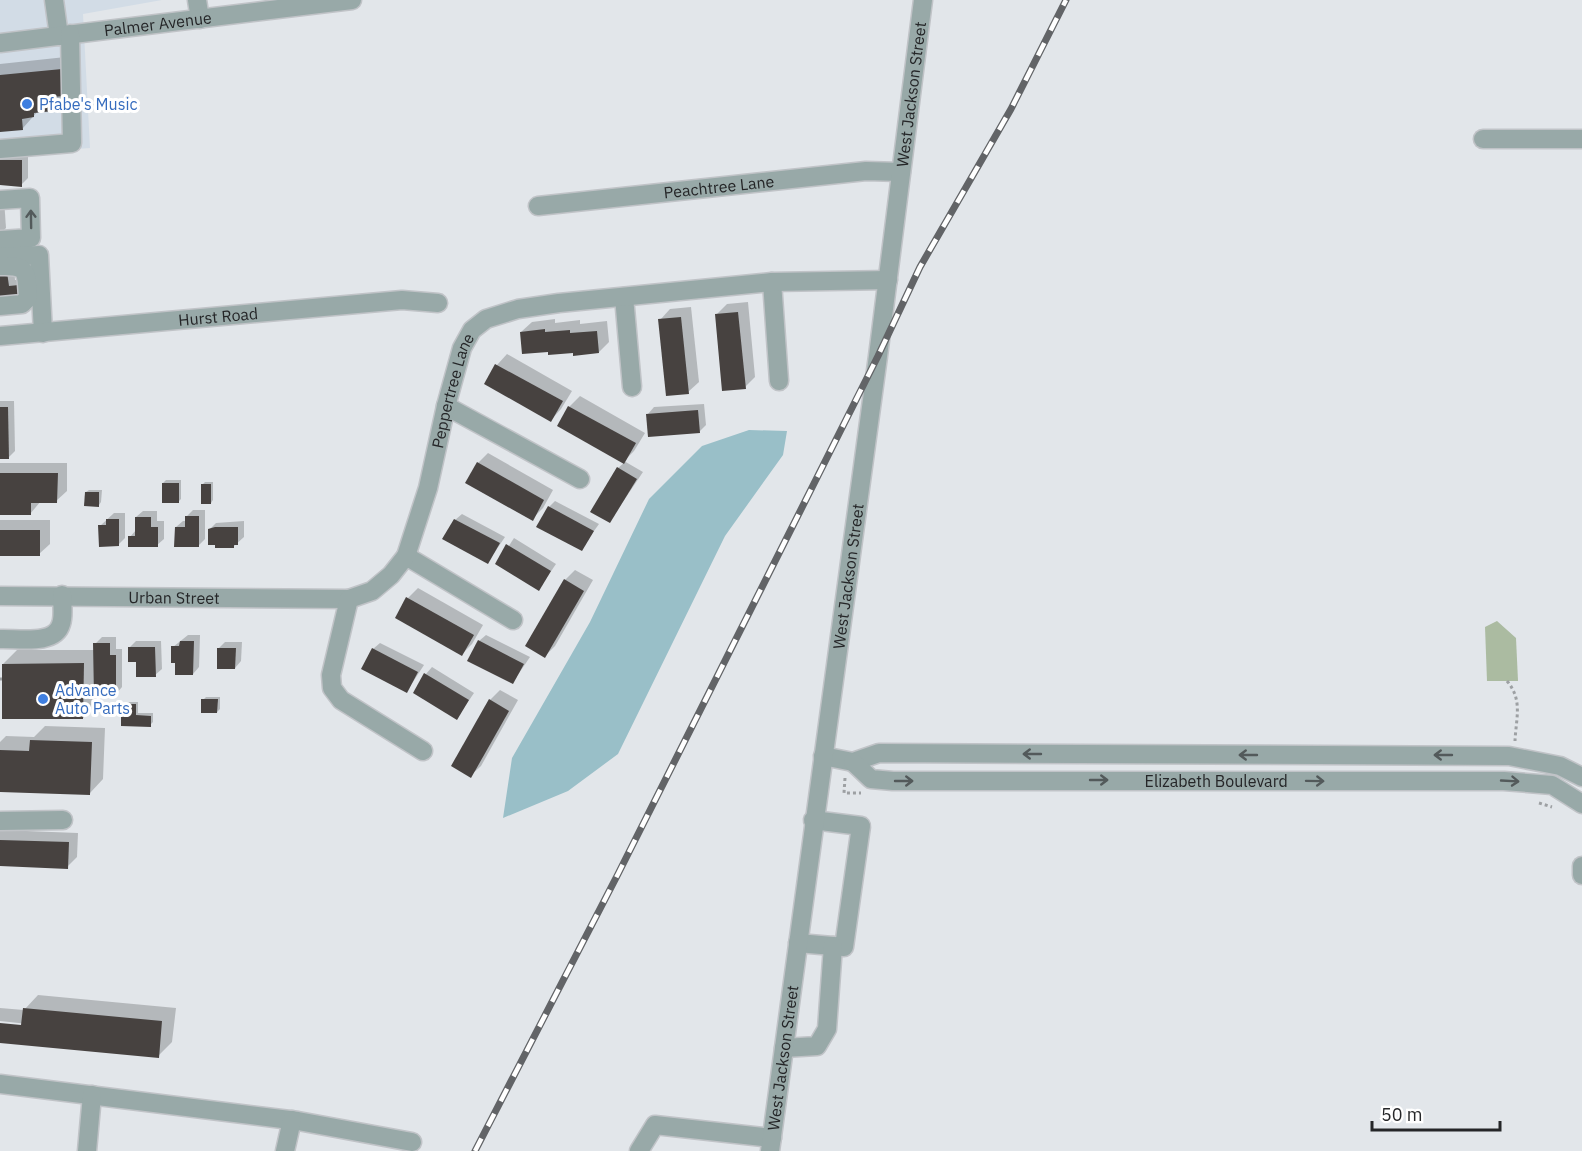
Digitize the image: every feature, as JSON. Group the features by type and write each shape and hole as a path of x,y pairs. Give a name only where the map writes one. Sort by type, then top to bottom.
{"street":[{"path":"0,149 72,143 65,35 54,0"},
{"path":"197,0 200,19"},
{"name":"Palmer Avenue","path":"0,43 352,0"},
{"name":"West Jackson Street","path":"771,1145 813,820 888,280 923,0"},
{"path":"1483,139 1582,139"},
{"name":"Peachtree Lane","path":"538,206 866,171 901,172"},
{"path":"0,200 30,198 31,238 0,240"},
{"path":"0,257 39,255 43,333"},
{"path":"0,266 17,265 23,268 26,274 28,298 22,304 0,306"},
{"name":"Peppertree Lane","path":"349,599 372,591 391,575 406,556 428,488 446,406 462,348 472,330 486,319 518,309 772,282 888,280"},
{"path":"772,282 779,381"},
{"path":"624,297 632,387"},
{"name":"Hurst Road","path":"0,336 402,300 438,303"},
{"path":"0,314 42,309"},
{"path":"446,406 580,479"},
{"path":"406,556 513,620"},
{"name":"Urban Street","path":"0,596 349,599"},
{"path":"0,639 47,638 54,635 62,622 62,596"},
{"path":"349,599 331,675 332,688 341,700 423,751"},
{"name":"Elizabeth Boulevard","path":"823,756 853,762 879,753 1509,756 1560,766 1582,777"},
{"name":"Elizabeth Boulevard","path":"853,762 871,779 893,781 1504,781 1552,785 1582,804"},
{"path":"0,821 63,820"},
{"path":"798,943 844,947 861,826 813,820"},
{"path":"1582,866 1582,875"},
{"path":"784,1048 817,1046 827,1029 833,946"},
{"path":"0,1084 292,1120 412,1142"},
{"path":"87,1151 92,1095"},
{"path":"285,1151 292,1120"},
{"path":"639,1151 655,1125 771,1145"}],"path":[{"path":"1508,681 1515,691 1519,704 1515,741"}],"shaded area":[{"path":"0,0 162,0 83,14 90,148 0,155"}],"green space":[{"path":"1497,621 1516,638 1518,681 1487,681 1485,627"}],"water":[{"path":"749,430 787,431 783,455 725,536 618,754 568,791 503,818 512,758 590,622 649,499 702,446"}],"building":[{"name":"Pfabe's Music","path":"62,69 65,96 52,97 54,111 34,113 34,117 22,119 23,130 0,132 0,75"},
{"path":"0,160 22,160 22,187 0,185"},
{"path":"7,272 9,286 19,285 20,300 0,302 0,273"},
{"path":"738,312 746,389 722,391 715,314"},
{"path":"681,317 689,394 666,396 658,319"},
{"path":"545,329 545,332 570,330 570,333 597,331 599,353 573,356 573,353 548,355 548,352 522,354 520,332"},
{"path":"495,364 563,401 551,422 484,384"},
{"path":"568,406 636,443 624,464 557,426"},
{"path":"0,407 8,407 9,459 0,459"},
{"path":"698,410 700,433 648,437 646,414"},
{"path":"477,462 544,500 533,521 465,483"},
{"path":"617,467 637,479 610,523 590,512"},
{"path":"0,473 58,473 57,503 31,503 31,515 0,515"},
{"path":"162,483 179,483 179,503 162,503"},
{"path":"201,484 211,484 211,504 201,504"},
{"path":"85,492 99,492 99,507 84,506"},
{"path":"548,506 594,531 582,551 536,527"},
{"path":"185,516 199,516 199,547 174,547 175,527 185,527"},
{"path":"135,517 151,517 151,527 158,527 158,547 128,547 128,536 135,536"},
{"path":"106,519 119,519 119,546 99,547 98,525 106,525"},
{"path":"454,519 500,543 488,564 442,539"},
{"path":"238,527 238,545 234,545 234,548 215,548 215,545 208,545 208,529"},
{"path":"0,530 40,530 40,556 0,556"},
{"path":"506,544 551,571 539,591 495,564"},
{"path":"564,579 584,591 545,658 525,646"},
{"path":"406,597 474,635 462,656 395,618"},
{"path":"478,640 524,664 513,684 467,661"},
{"path":"180,641 194,641 193,675 175,675 175,663 171,663 171,646 179,646"},
{"path":"93,643 110,643 110,655 116,655 116,695 94,696"},
{"path":"128,647 155,647 156,677 136,677 136,662 128,662"},
{"path":"217,648 236,648 235,669 217,669"},
{"path":"372,648 418,672 407,693 361,669"},
{"name":"Advance Auto Parts","path":"84,663 83,719 2,719 2,664"},
{"path":"424,673 469,700 457,720 413,693"},
{"path":"201,699 218,699 217,713 201,713"},
{"path":"489,699 509,711 471,778 451,766"},
{"path":"121,704 136,704 136,715 151,716 151,727 121,726"},
{"path":"30,740 92,742 90,795 0,792 0,750 29,751"},
{"path":"0,840 69,842 68,869 0,866"},
{"path":"23,1008 162,1021 159,1058 0,1043 0,1023 21,1025"}],"railway":[{"path":"475,1151 618,874 878,356 920,267 1011,109 1066,0"}],"place":[{"name":"Pfabe's Music","path":"27,104"},
{"name":"Advance Auto Parts","path":"43,699"}]}
